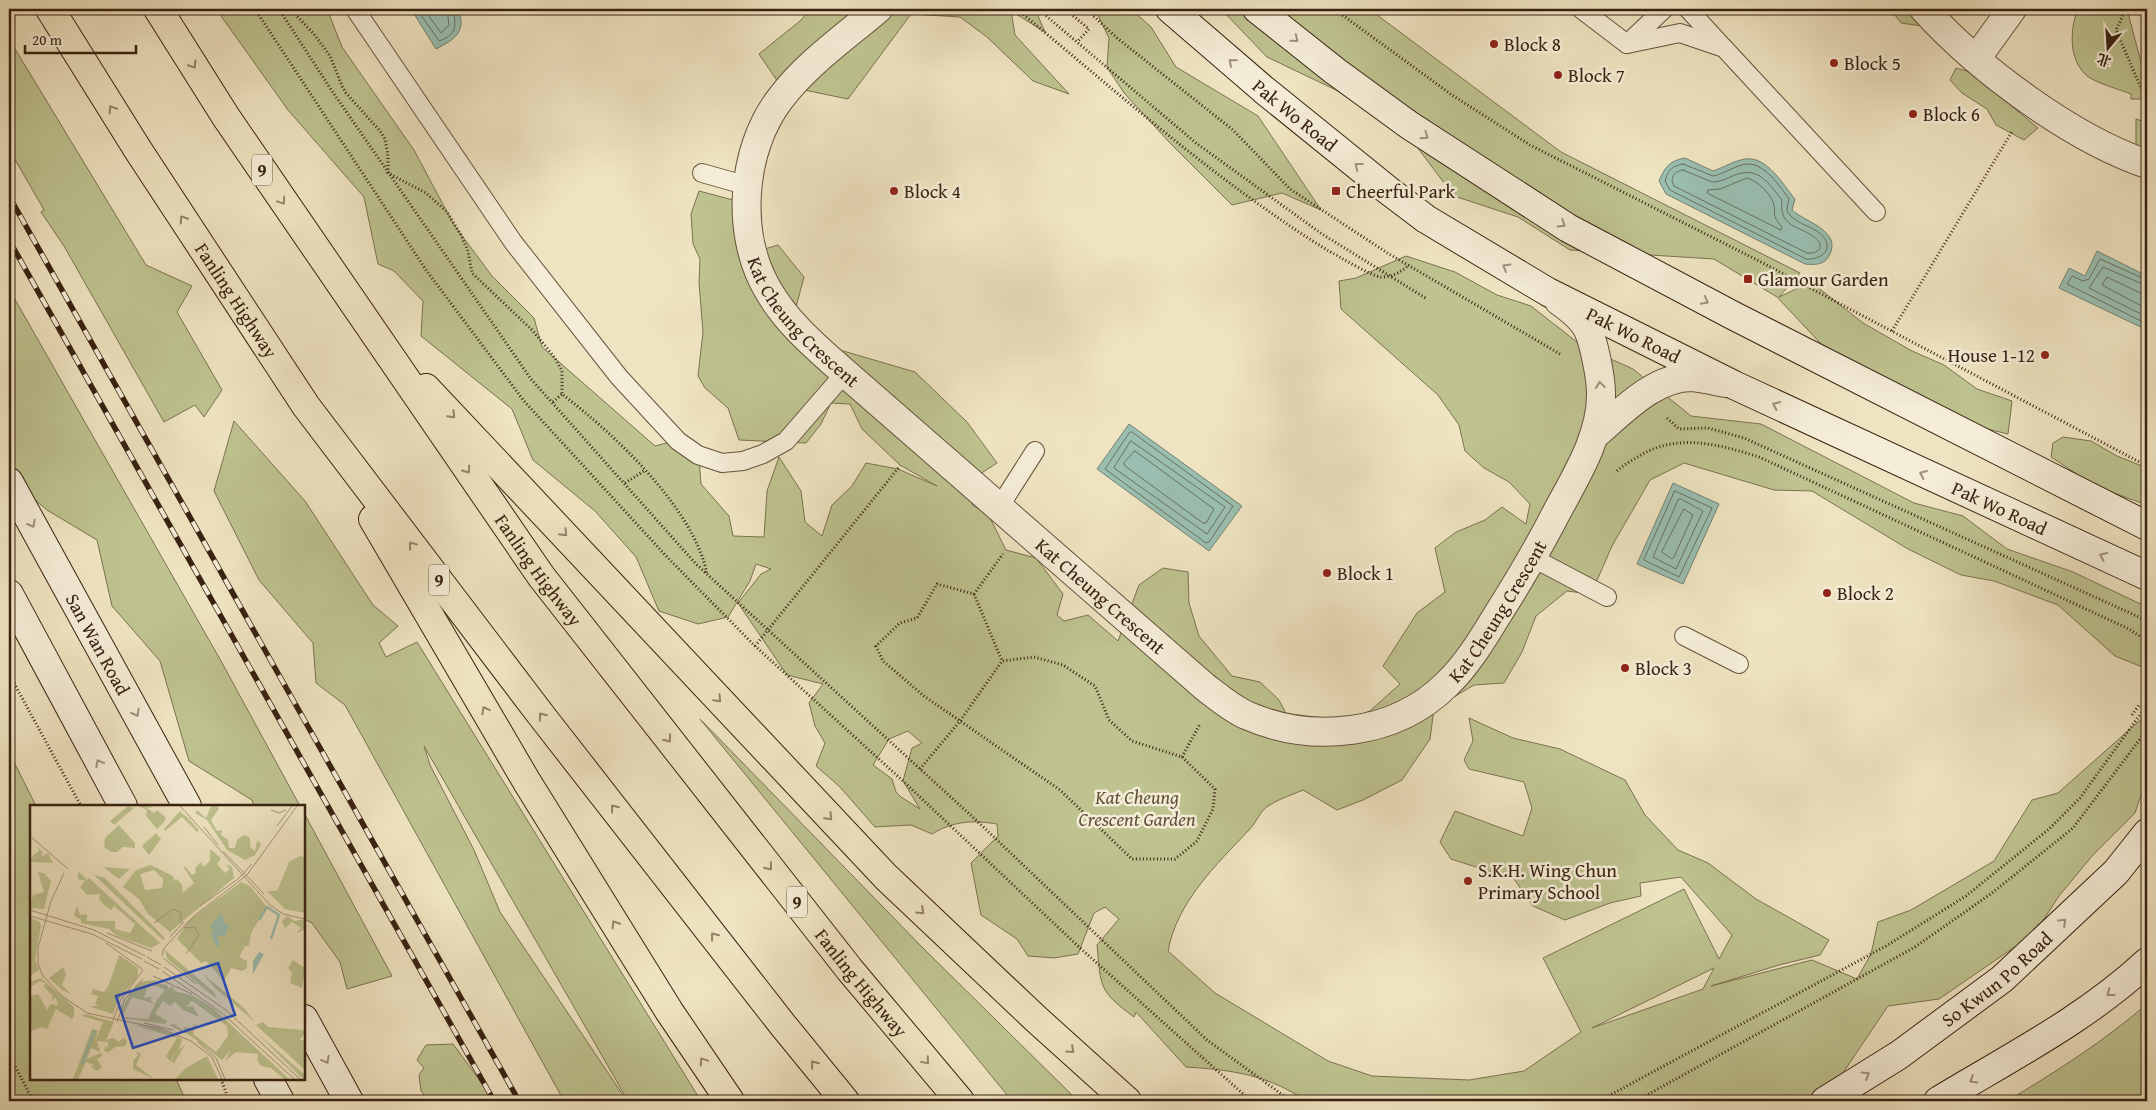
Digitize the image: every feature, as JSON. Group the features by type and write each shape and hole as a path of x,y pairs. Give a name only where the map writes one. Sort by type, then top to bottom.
{"highway":[{"name":"Fanling Highway","path":"50,9 138,150 306,406 551,728 770,1009 845,1101"},
{"name":"Fanling Highway","path":"158,9 226,117 541,576 844,962 960,1101"},
{"path":"370,329 518,483 886,877 1034,1018 1127,1101"},
{"path":"306,406 527,782 669,1011 730,1101"}],"street":[{"name":"Kat Cheung Crescent","path":"878,9 809,67 780,99 760,134 748,186 750,241 757,268 767,289 799,331 844,373 998,509 1226,703 1245,714 1266,722 1306,731 1334,732 1377,724 1407,713 1430,700 1448,684 1478,646 1533,558 1596,434 1649,390 1668,381 1691,377 1734,385"},
{"name":"Pak Wo Road","path":"1170,9 1264,90 1426,219 1548,292 1734,385 2147,576"},
{"path":"1257,9 1335,71 1409,126 1568,228 1734,316 2147,526"},
{"path":"1924,9 1944,31 1996,76 2073,130 2147,164"},
{"path":"1976,59 2012,9"},
{"path":"1548,292 1572,310 1588,330 1599,374 1601,394 1596,434"},
{"name":"San Wan Road","path":"9,482 186,805"},
{"path":"9,594 121,805"},
{"name":"So Kwun Po Road","path":"1825,1101 1899,1055 2002,978 2116,872 2147,833"},
{"path":"1938,1101 2076,1019 2128,980 2147,962"},
{"path":"305,1021 349,1101"},
{"path":"269,1080 280,1101"}],"lane":[{"path":"355,9 513,242 618,377 678,441 698,456 722,463 743,462 763,454 786,441 844,373"},
{"path":"1581,9 1627,44 1680,33 1724,48"},
{"path":"1627,44 1664,9"},
{"path":"1688,9 1876,212"},
{"path":"702,173 748,186"},
{"path":"998,509 1035,451"},
{"path":"1533,558 1607,597"},
{"path":"1684,636 1739,664"}],"path":[{"path":"254,9 426,270 524,401 666,557 755,646 903,781 1079,947 1251,1101"},
{"path":"279,9 388,173 532,379 708,575 758,623 769,629 920,769 1207,1040 1291,1101"},
{"path":"290,9 314,34 330,56 346,93 385,138 388,173"},
{"path":"1038,9 1196,144 1322,234 1427,298"},
{"path":"1065,9 1089,29 1077,42"},
{"path":"1334,9 1452,95 1530,145 1759,260 2147,466"},
{"path":"2126,9 2116,30 2147,102"},
{"path":"1018,10 1197,158 1277,219 1344,260 1381,277 1400,273 1409,265"},
{"path":"1892,331 2016,125"},
{"path":"388,173 426,193 447,212 461,234 472,274 533,331 555,358 562,371 562,394 553,402"},
{"path":"562,394 618,442 672,502 690,528 708,575"},
{"path":"1613,477 1618,469 1661,444 1689,442 1730,448 1768,461 2129,629 2147,641"},
{"path":"755,646 900,465"},
{"path":"625,483 644,471"},
{"path":"974,594 997,564"},
{"path":"920,769 960,721 1002,661 1034,657 1063,666 1095,686 1109,720 1132,741 1182,757 1215,789 1214,809 1197,841 1175,859 1132,859 1060,790 960,721 924,696 883,662 876,646 900,623 917,618 937,584 974,594"},
{"path":"974,594 1002,661"},
{"path":"9,674 80,805"},
{"path":"2132,715 2139,705"},
{"path":"1600,1101 1878,950 1966,896 2049,828 2080,798 2147,705"},
{"path":"1636,1101 1914,947 1992,893 2073,828 2147,730"},
{"path":"1182,757 1196,732"},
{"path":"9,1054 33,1101"},
{"path":"220,1080 229,1101"}],"green space":[{"name":"Kat Cheung Crescent Garden","path":"216,9 327,9 342,47 414,150 454,225 492,276 534,318 542,347 655,446 682,439 699,457 701,484 729,516 733,536 764,537 767,491 779,457 801,491 805,522 822,536 832,505 852,486 866,463 898,469 937,486 900,465 862,429 850,404 831,403 821,424 806,443 739,440 728,408 705,388 698,376 703,332 699,283 700,259 693,244 691,214 699,191 737,201 758,251 778,245 804,277 796,307 833,348 915,372 967,422 997,463 974,478 972,505 988,514 1006,550 1036,558 1063,594 1057,615 1064,621 1088,615 1118,641 1139,585 1163,568 1188,572 1189,603 1199,636 1232,676 1260,682 1279,700 1293,727 1330,725 1370,711 1400,684 1383,666 1417,613 1445,592 1435,548 1456,532 1485,520 1502,507 1526,524 1530,504 1509,482 1484,468 1465,451 1459,425 1438,395 1341,309 1339,281 1356,278 1406,256 1455,272 1497,295 1531,306 1582,346 1633,369 1691,416 1761,424 1914,503 1963,516 2007,549 2073,572 2147,607 2147,669 2115,656 2058,605 1994,581 1961,575 1908,549 1812,491 1774,490 1684,463 1650,480 1612,546 1591,594 1567,591 1536,616 1522,652 1504,683 1474,685 1434,709 1430,739 1402,780 1363,800 1337,810 1303,790 1265,808 1251,827 1211,871 1189,900 1180,916 1168,951 1215,993 1328,1061 1372,1076 1469,1080 1524,1071 1581,1032 1543,958 1684,889 1719,959 1732,935 1681,877 1640,883 1641,896 1610,903 1565,920 1533,906 1514,879 1451,859 1440,842 1455,811 1523,836 1532,808 1524,782 1469,769 1464,760 1473,741 1469,718 1513,738 1560,749 1625,780 1645,815 1678,850 1708,863 1756,899 1829,940 1820,955 1779,965 1711,986 1812,960 1857,979 1871,954 1878,922 1911,910 1994,861 2032,800 2058,793 2147,714 2147,777 2135,813 2093,855 2059,896 2035,933 1939,999 1888,1006 1824,1101 1307,1101 1278,1085 1250,1075 1186,1067 1136,1012 1134,1017 1114,1001 1104,987 1101,980 1097,945 1119,919 1105,907 1094,913 1078,954 1054,958 1028,956 1017,939 981,915 971,863 998,836 997,824 980,822 955,824 932,834 911,825 875,827 839,786 816,766 825,743 815,726 809,703 823,684 787,675 738,603 761,574 771,569 756,564 750,581 728,617 698,624 659,611 636,557 595,511 533,460 512,409 421,336 423,301 394,271 378,264 364,197 288,110","holes":["908,731 922,743 912,748 903,781 920,809 901,797 896,792 892,779 873,765 889,739","1714,968 1703,989 1592,1028"]},
{"path":"811,9 1035,9 1045,32 1011,11 1015,35 1069,94 1033,81 987,37 960,17 911,14 848,99 780,85 759,54 800,21"},
{"path":"1095,9 1131,9 1151,27 1176,67 1258,116 1321,210 1282,193 1232,205 1170,143 1124,93 1107,67 1109,38"},
{"path":"1221,9 1369,9 1561,152 1800,273 1779,297 1811,282 1863,323 1912,351 1944,365 1977,389 2012,401 2008,434 1948,420 1823,346 1777,297 1714,259 1570,250 1518,217 1454,196 1411,139 1336,90 1267,57"},
{"path":"1936,9 1929,27 1901,23 1891,10"},
{"path":"2085,9 2127,9 2147,85 2147,99 2131,99 2131,94 2094,80 2080,68 2072,44 2072,36 2077,11"},
{"path":"9,39 146,265 192,286 177,312 222,390 204,417 195,405 164,422 64,246 41,212 44,210 9,149"},
{"path":"1956,68 1971,72 2038,128 2024,140 1996,125 1987,109 1962,93 1950,80"},
{"path":"2136,119 2147,123 2147,176 2136,150"},
{"path":"9,289 221,661 299,805 254,805 252,800 189,761 160,661 112,606 97,540 47,510 16,484 9,462"},
{"path":"234,421 305,501 373,605 398,626 379,643 386,657 417,642 701,1101 628,1101 424,746 430,765 474,850 500,912 627,1101 564,1101 345,705 316,683 313,643 259,580 214,491"},
{"path":"2063,437 2091,441 2117,456 2147,468 2147,505 2095,486 2051,457 2053,443"},
{"path":"700,719 921,946 1078,1101 1012,1101"},
{"path":"9,752 36,805 30,805 30,1080 176,1080 186,1101 9,1101"},
{"path":"305,815 392,976 347,989 340,962 312,923 305,920"},
{"path":"2147,1004 2147,1101 2007,1101 2079,1056"},
{"path":"453,1044 495,1101 429,1101 421,1091 419,1075 424,1068 417,1060 426,1045"}],"water":[{"path":"411,9 458,9 461,24 458,34 449,42 436,49"},
{"path":"1685,158 1713,171 1746,159 1754,159 1761,162 1774,173 1795,199 1792,210 1821,228 1827,234 1831,240 1832,247 1827,259 1819,264 1805,264 1666,194 1659,181 1663,172 1671,163"},
{"path":"2097,251 2147,276 2147,330 2059,288 2069,268 2085,276"},
{"path":"1129,424 1242,506 1209,551 1097,469"},
{"path":"1673,483 1719,504 1683,584 1637,564"}],"railway":[{"path":"9,196 519,1101"},
{"path":"9,240 494,1101"}],"place":[{"name":"Block 8","path":"1494,44"},
{"name":"Block 5","path":"1834,63"},
{"name":"Block 7","path":"1558,75"},
{"name":"Block 6","path":"1913,114"},
{"name":"Block 4","path":"894,191"},
{"name":"Cheerful Park","path":"1336,191"},
{"name":"Glamour Garden","path":"1748,279"},
{"name":"House 1-12","path":"2045,355"},
{"name":"Block 1","path":"1327,573"},
{"name":"Block 2","path":"1827,593"},
{"name":"Block 3","path":"1625,668"},
{"name":"S.K.H. Wing Chun Primary School","path":"1468,881"}]}
